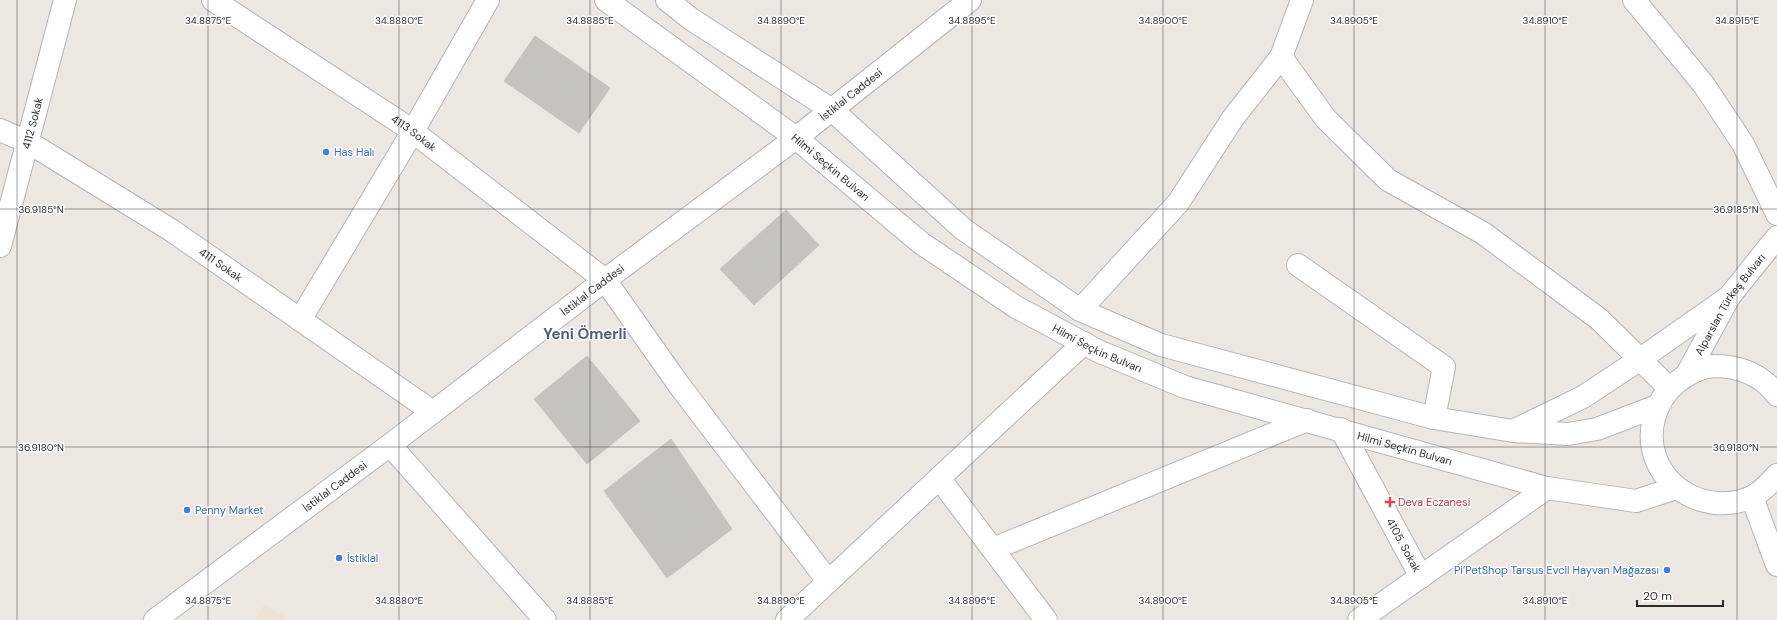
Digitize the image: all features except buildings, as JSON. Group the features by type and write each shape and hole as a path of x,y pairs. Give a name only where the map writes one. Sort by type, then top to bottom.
{"street":[{"name":"4112 Sokak","path":"0,246 65,0"},
{"name":"4113 Sokak","path":"213,0 413,132 605,280 679,385 828,581"},
{"path":"300,320 413,132 488,0"},
{"name":"Hilmi Seçkin Bulvarı","path":"606,0 796,138 921,243 1016,307 1098,351 1185,387 1341,429 1547,488 1636,501 1676,488"},
{"path":"667,0 691,19 832,110 963,229 1080,310 1161,345 1434,418 1513,431 1568,434 1597,430 1657,406"},
{"name":"İstiklal Caddesi","path":"155,620 390,445 605,280 796,138 970,0"},
{"path":"1080,310 1178,203 1233,118 1281,57 1302,0"},
{"path":"1634,0 1704,85 1743,144 1777,214"},
{"path":"1281,57 1326,119 1388,180 1483,233 1599,318 1669,388"},
{"name":"4111 Sokak","path":"0,130 28,142 171,230 433,412"},
{"name":"Alparslan Türkeş Bulvarı","path":"1687,374 1729,297 1777,237"},
{"path":"1298,265 1444,367 1434,418"},
{"path":"1513,431 1583,397 1640,360 1729,297"},
{"path":"787,620 1084,343"},
{"path":"1777,395 1769,385 1751,372 1730,366 1708,367 1687,374 1669,388 1657,406 1652,428 1653,449 1661,470 1676,488 1699,500 1726,504 1752,497 1766,487 1777,475"},
{"path":"993,549 1307,420"},
{"name":"4105. Sokak","path":"1341,429 1421,576"},
{"path":"390,445 545,620"},
{"path":"939,478 1046,620"},
{"path":"1359,620 1547,488"},
{"path":"1752,497 1777,565"}],"shaded area":[{"path":"264,605 291,620 255,620"}],"place":[{"name":"Has Halı","path":"326,152"},
{"name":"Deva Eczanesi","path":"1390,502"},
{"name":"Penny Market","path":"187,510"},
{"name":"İstiklal","path":"339,558"},
{"name":"Pi’PetShop Tarsus Evcil Hayvan Mağazası","path":"1667,570"}],"district":[{"name":"Yeni Ömerli","path":"585,334"}]}
